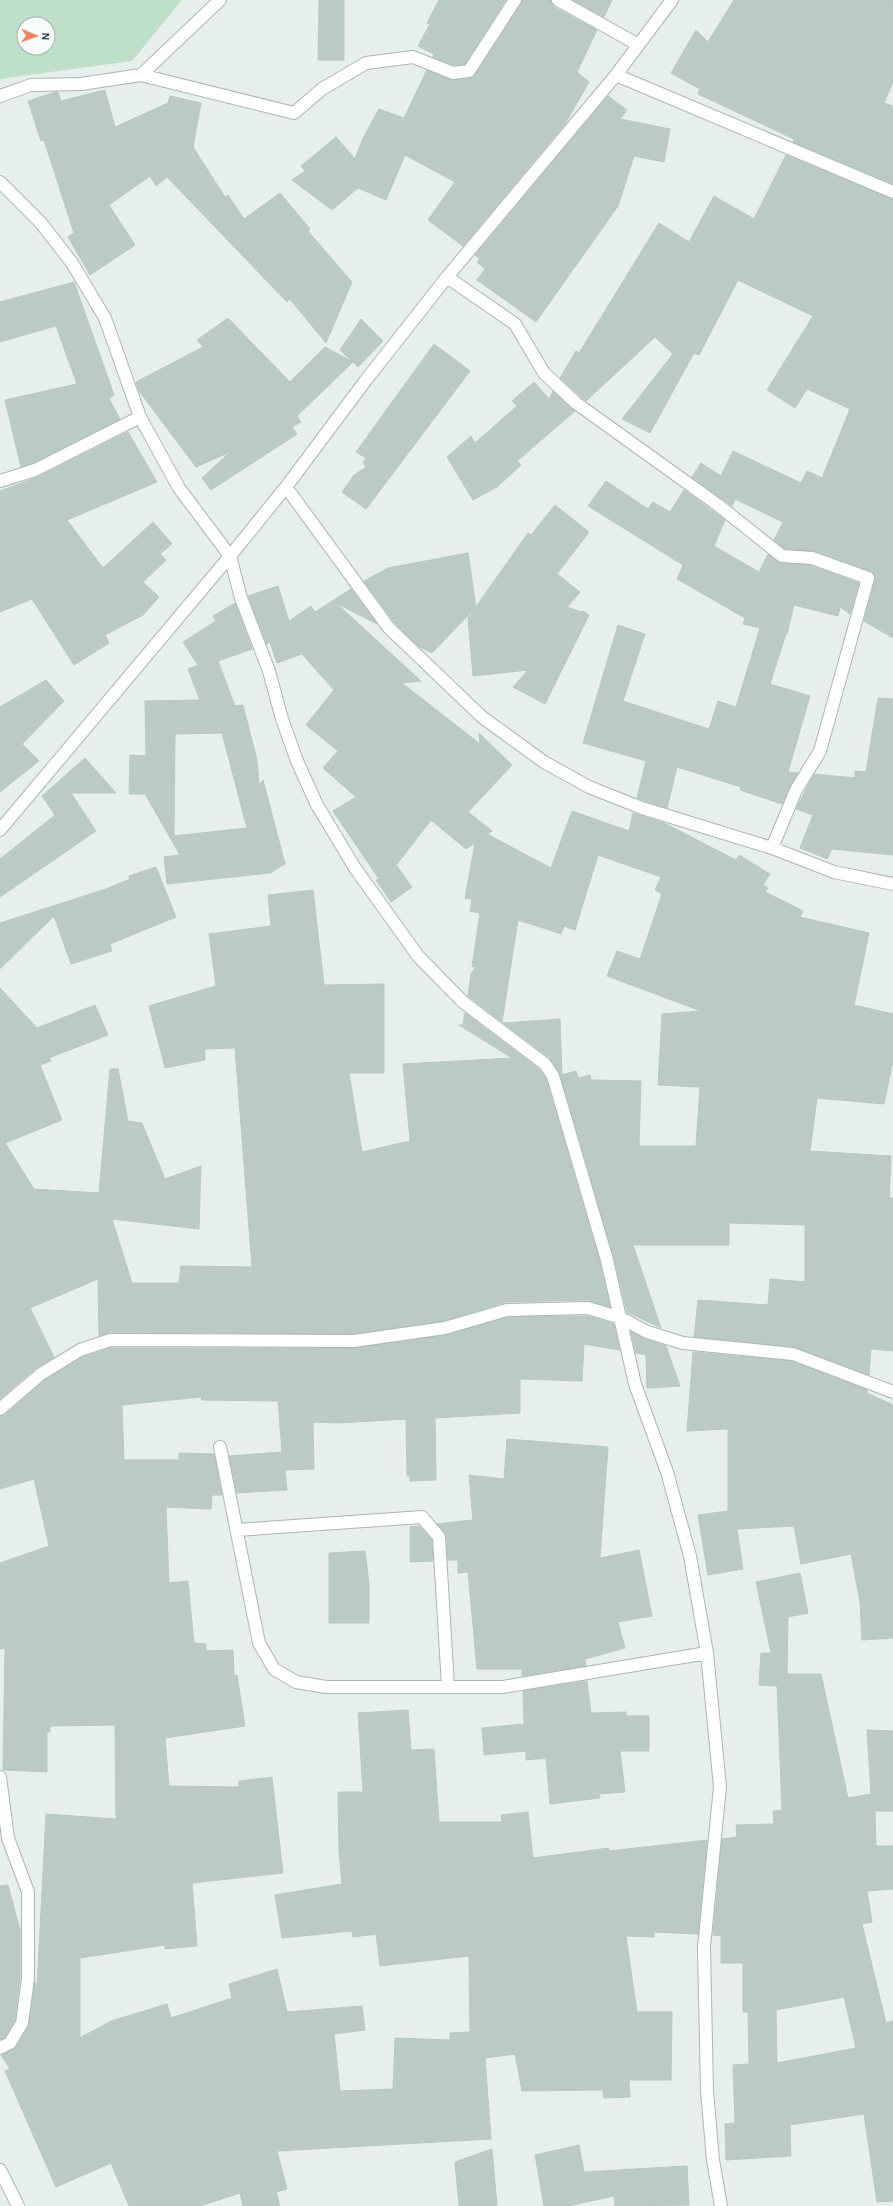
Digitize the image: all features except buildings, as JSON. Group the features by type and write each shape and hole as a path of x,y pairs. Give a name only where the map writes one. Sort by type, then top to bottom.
{"street":[{"path":"141,75 220,0"},
{"path":"0,96 31,85 81,84 141,75 294,113 322,89 366,63 413,57 453,73 470,71 515,0"},
{"path":"558,0 637,44"},
{"path":"0,830 286,487 366,380 447,277 616,75 637,44 672,0"},
{"path":"616,75 893,192"},
{"path":"0,182 41,223 72,263 105,318 140,417 179,488 230,556 241,598 269,671 282,719 297,761 317,805 355,868 418,956 463,1002 546,1064 553,1076 608,1260 635,1384 667,1472 690,1556 707,1653 720,1787 704,1947 707,2084 713,2160 721,2206"},
{"path":"447,277 515,324 544,373 576,403 718,504 782,556 812,558 868,578 820,751 796,790 772,848"},
{"path":"0,481 35,470 140,417"},
{"path":"286,487 390,628 482,717 544,762 589,787 642,808 772,848 834,872 893,884"},
{"path":"0,1409 41,1374 80,1350 110,1340 354,1341 445,1328 507,1310 588,1308 621,1318 647,1332 683,1343 792,1354 893,1392"},
{"path":"220,1447 259,1643 274,1669 296,1682 326,1687 503,1687 707,1653"},
{"path":"237,1530 422,1517 439,1537 448,1687"},
{"path":"0,1777 8,1838 28,1892 28,1979 22,2023 10,2043 0,2048"},
{"path":"0,2170 18,2206"}],"green space":[{"path":"0,0 182,0 132,61 0,79"}]}
